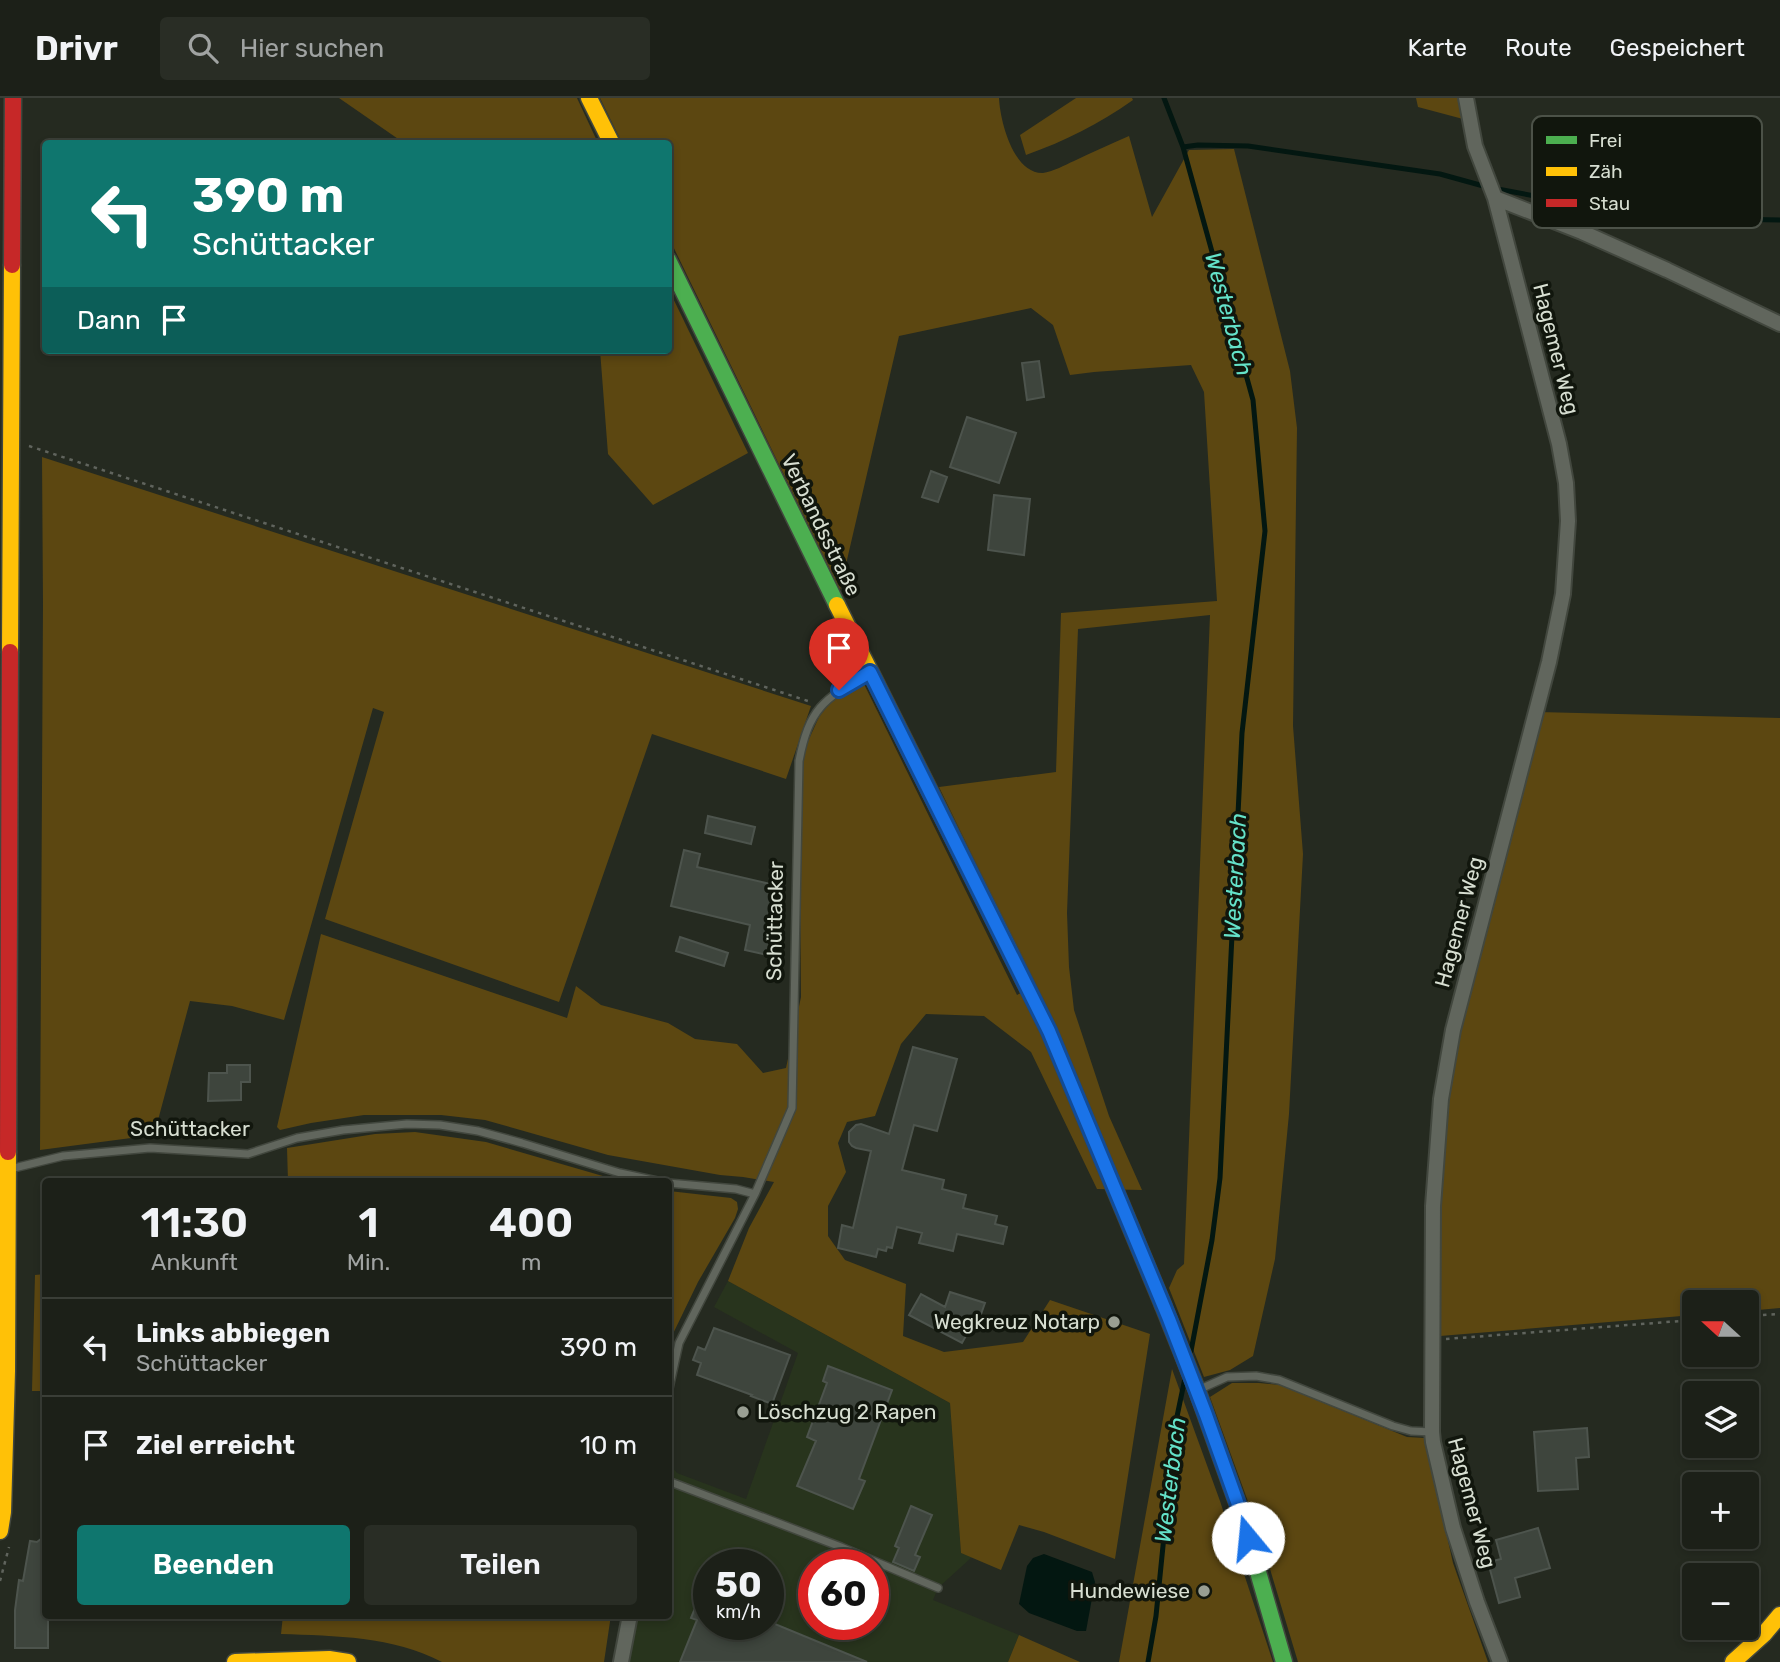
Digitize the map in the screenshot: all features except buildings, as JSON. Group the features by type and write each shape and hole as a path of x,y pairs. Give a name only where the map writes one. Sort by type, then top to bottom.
{"main road":[{"path":"0,1531 3,1513 7,1371 4,1170 13,98"},
{"path":"589,98 610,140"},
{"name":"Verbandsstraße","path":"672,268 1049,1031 1197,1390 1241,1513 1284,1662"},
{"path":"1733,1662 1764,1634 1780,1615"},
{"path":"235,1662 329,1659 348,1662"}],"street":[{"name":"Hagemer Weg","path":"1466,98 1475,146 1493,192 1559,444 1569,522 1563,594 1549,662 1453,1030 1443,1087 1433,1206 1432,1432 1453,1528 1500,1662"},
{"path":"1493,192 1532,210"},
{"path":"1573,228 1780,324"},
{"path":"621,1662 629,1619"}],"lane":[{"name":"Schüttacker","path":"672,1375 679,1343 755,1194 793,1108 799,761 807,729 815,712 828,698 870,672"},
{"name":"Schüttacker","path":"4,1170 63,1156 150,1148 248,1154 297,1138 407,1124 440,1125 478,1131 643,1178"},
{"path":"672,1183 736,1189 755,1194"},
{"path":"1197,1390 1227,1377 1256,1376 1279,1380 1394,1426 1411,1431 1432,1432"},
{"path":"672,1482 938,1588"}],"path":[{"path":"25,445 821,705"},
{"path":"1759,1316 1780,1314"},
{"path":"1432,1340 1682,1321"}],"shaded area":[{"path":"339,98 577,98 597,140 400,140"},
{"path":"600,98 999,98 1010,144 1016,156 1033,171 1043,173 1054,170 1129,136 1152,217 1189,150 1234,149 1290,371 1297,428 1293,726 1303,854 1289,1114 1275,1259 1253,1356 1230,1370 1204,1377 1169,1288 1177,1270 1184,1264 1210,615 1078,629 1067,913 1069,967 1074,1010 1109,1116 1142,1190 1097,1189 1031,1052 984,1016 926,1014 901,1044 875,1116 847,1122 838,1143 846,1172 828,1206 828,1236 845,1260 906,1284 903,1336 944,1352 1023,1342 1050,1300 1150,1334 1115,1559 1019,1525 1001,1570 961,1553 950,1403 728,1281 749,1228 774,1182 608,1155 485,1120 441,1115 364,1115 280,1130 277,1127 321,934 567,1018 576,986 601,1005 668,1023 695,1039 737,1044 763,1073 786,1068 801,997 799,761 819,717 832,700 863,682 1017,995 1035,985 939,787 1056,772 1061,613 1217,601 1204,392 1191,365 1070,375 1053,325 1031,308 899,336 840,590 672,244 672,140 621,140"},
{"path":"1076,98 1133,100 1081,131 1026,155 1020,135"},
{"path":"1416,98 1459,98 1463,119 1418,107"},
{"path":"672,296 748,453 653,505 608,454 600,354 672,354"},
{"path":"42,457 811,706 786,779 652,734 559,1002 325,919 384,712 373,708 284,1020 232,1006 190,1001 154,1135 40,1150"},
{"path":"1538,712 1780,718 1780,1308 1759,1310 1759,1290 1682,1290 1682,1316 1440,1336 1437,1204 1446,1099 1458,1031"},
{"path":"415,1132 486,1142 610,1178 288,1178 287,1148 375,1134"},
{"path":"672,1191 731,1198 737,1202 735,1218 698,1282 672,1336"},
{"path":"42,1274 42,1391 32,1391 35,1275"},
{"path":"728,1281 950,1403 961,1553 972,1557 938,1588 933,1600 1019,1635 1008,1662 628,1662 636,1619 672,1619 672,1467 677,1473 746,1499 798,1353 714,1307"},
{"path":"1172,1369 1220,1501 1273,1662 1119,1662"},
{"path":"1232,1383 1280,1385 1407,1437 1425,1438 1453,1563 1488,1662 1298,1662 1258,1529 1210,1397"},
{"path":"283,1619 610,1619 604,1662 442,1662 423,1653 384,1642 281,1634"},
{"path":"1019,1635 1080,1662 1008,1662"}],"water":[{"path":"1044,1554 1092,1572 1095,1582 1086,1631 1077,1631 1029,1613 1019,1604 1027,1566 1033,1558"}],"waterway":[{"name":"Westerbach","path":"1164,98 1183,147 1253,400 1265,531 1242,733 1220,1178 1212,1240 1191,1351"},
{"path":"1183,147 1248,146 1440,174 1532,195"},
{"path":"1762,220 1780,220"},
{"name":"Westerbach","path":"1148,1662 1156,1616 1175,1426 1185,1378"}],"traffic: fast":[{"path":"672,268 837,605"},
{"path":"1163,1305 1241,1513 1284,1662"}],"traffic: slow":[{"path":"589,98 610,140"},
{"path":"10,652 12,265"},
{"path":"837,605 1011,954"},
{"path":"0,1531 3,1512 7,1371 8,1152"},
{"path":"1733,1662 1764,1634 1780,1615"},
{"path":"235,1662 329,1659 348,1662"}],"traffic: jam":[{"path":"12,265 13,98"},
{"path":"8,1152 10,652"},
{"path":"1011,954 1049,1031 1163,1305"}],"place":[{"name":"Wegkreuz Notarp","path":"1114,1322"},
{"name":"Löschzug 2 Rapen","path":"743,1412"},
{"name":"Hundewiese","path":"1204,1591"}],"route":[{"path":"839,690 870,672 1049,1031 1169,1319 1206,1415 1248,1538"}]}
